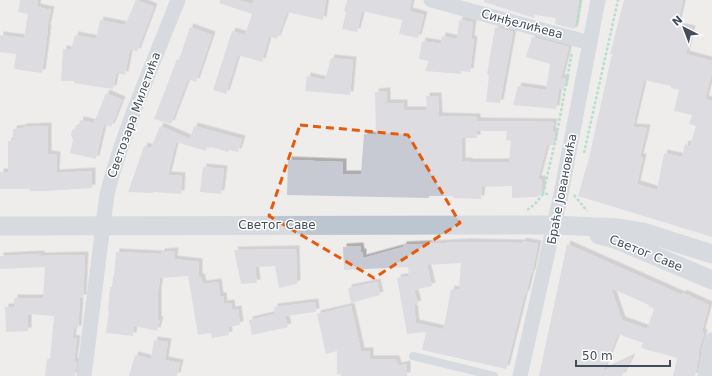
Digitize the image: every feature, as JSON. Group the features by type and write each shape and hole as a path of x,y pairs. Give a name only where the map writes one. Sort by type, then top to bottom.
{"street":[{"name":"Светозара Милетића","path":"84,376 106,194 114,165 178,0"},
{"name":"Синђелићева","path":"431,0 590,43"},
{"name":"Браће Јовановића","path":"520,376 555,225 598,0"},
{"name":"Светог Саве","path":"555,225 615,239 712,280"},
{"name":"Светог Саве","path":"0,226 555,225 619,228 643,232 712,254"},
{"path":"705,376 712,340"}],"lane":[{"path":"413,356 494,376"}],"path":[{"path":"543,194 556,138 581,0"},
{"path":"583,156 618,0"}],"highlighted area":[{"path":"300,125 408,135 460,223 374,278 269,216"}],"building":[{"path":"20,0 38,0 37,7 51,10 47,28 42,73 14,69 16,54 0,52 0,35 24,38 28,14 18,12"},
{"path":"136,0 154,7 137,52 130,49 125,75 116,73 113,89 74,83 74,81 61,81 63,49 71,50 75,35 96,39 100,20 125,25"},
{"path":"220,0 237,0 253,4 254,0 326,0 323,20 287,12 277,39 269,36 262,62 238,55 226,94 213,90 232,31 245,35 252,14 219,3"},
{"path":"347,0 412,0 409,11 424,15 418,38 399,34 402,20 362,11 357,32 342,29"},
{"path":"484,0 579,0 575,28 555,24 556,18 535,15 534,18 484,2"},
{"path":"624,0 683,0 677,26 692,29 686,54 712,61 712,73 705,99 712,101 712,237 578,196 589,158 612,54 610,54","holes":["644,80 671,86 671,88 679,90 674,111 692,115 689,124 696,126 690,146 685,144 682,157 664,153 657,190 637,184 643,157 640,157 647,128 633,127"]},
{"path":"459,20 473,22 471,39 474,40 470,72 461,71 461,74 425,71 429,61 419,59 422,41 441,44 442,36 457,39"},
{"path":"190,27 212,35 196,82 188,79 171,124 154,119 177,59 179,60"},
{"path":"495,27 513,32 500,103 486,102 489,75 487,74"},
{"path":"532,37 569,47 561,78 566,79 564,89 559,88 556,109 513,105 518,86 546,90 550,64 526,57"},
{"path":"331,58 353,60 350,95 305,91 307,76 325,80"},
{"path":"387,91 387,103 404,103 404,110 427,110 426,96 438,96 439,116 477,117 477,121 554,122 552,131 555,132 553,145 547,145 538,179 542,179 542,192 538,197 512,198 512,186 482,187 481,199 453,198 453,196 429,196 429,198 287,195 288,160 343,162 343,174 361,174 364,134 376,135 375,92","holes":["477,131 507,131 506,140 511,141 509,162 462,161 462,138 477,138"]},
{"path":"106,93 122,100 111,127 104,124 96,159 70,153 73,140 71,135 72,130 79,126 80,120 94,123"},
{"path":"48,126 48,154 57,155 56,173 92,171 92,188 47,191 30,191 30,189 0,189 0,172 8,172 8,141 13,141 13,129"},
{"path":"160,126 190,139 194,126 242,139 238,152 229,150 228,152 207,146 206,151 176,142 168,175 182,176 181,194 128,192 144,146 151,148"},
{"path":"203,167 224,169 221,194 200,192"},
{"path":"522,241 538,244 532,273 526,294 525,293 506,369 422,350 426,332 407,334 397,278 409,276 408,267 344,270 343,247 360,246 361,252 363,252 363,258 403,247 403,245 467,242 522,243","holes":["461,263 459,290 451,289 443,332 442,329 416,323 414,305 418,304 414,290 432,286 427,265"]},
{"path":"567,244 682,295 683,293 709,305 702,332 704,333 698,355 695,376 673,376 677,358 641,348 643,343 618,334 603,371 632,357 622,376 539,376","holes":["611,288 649,305 648,306 654,309 647,329 622,320"]},
{"path":"296,249 297,284 279,288 275,266 255,267 257,283 241,284 234,250"},
{"path":"175,251 174,259 199,262 199,277 201,277 203,284 218,282 220,296 223,296 224,304 231,303 232,310 238,309 240,325 228,327 229,335 212,338 211,333 198,335 188,276 160,278 158,291 158,320 160,320 157,331 134,326 133,336 106,333 110,287 112,287 114,276 116,252 161,254 161,252"},
{"path":"41,254 41,256 85,255 83,298 80,298 78,329 74,329 72,338 77,339 74,361 77,362 75,376 45,376 47,359 50,359 54,316 28,314 28,331 6,332 5,307 14,307 14,298 43,298 45,267 0,269 0,256"},
{"path":"377,282 380,295 351,303 348,288"},
{"path":"315,302 316,312 285,316 288,327 252,335 249,320 275,314 274,307"},
{"path":"351,306 361,351 370,351 370,359 396,359 398,366 407,364 407,376 341,376 341,374 337,374 337,351 326,354 317,314"},
{"path":"154,340 168,342 165,360 180,363 177,376 129,376 135,355 151,359"}]}
